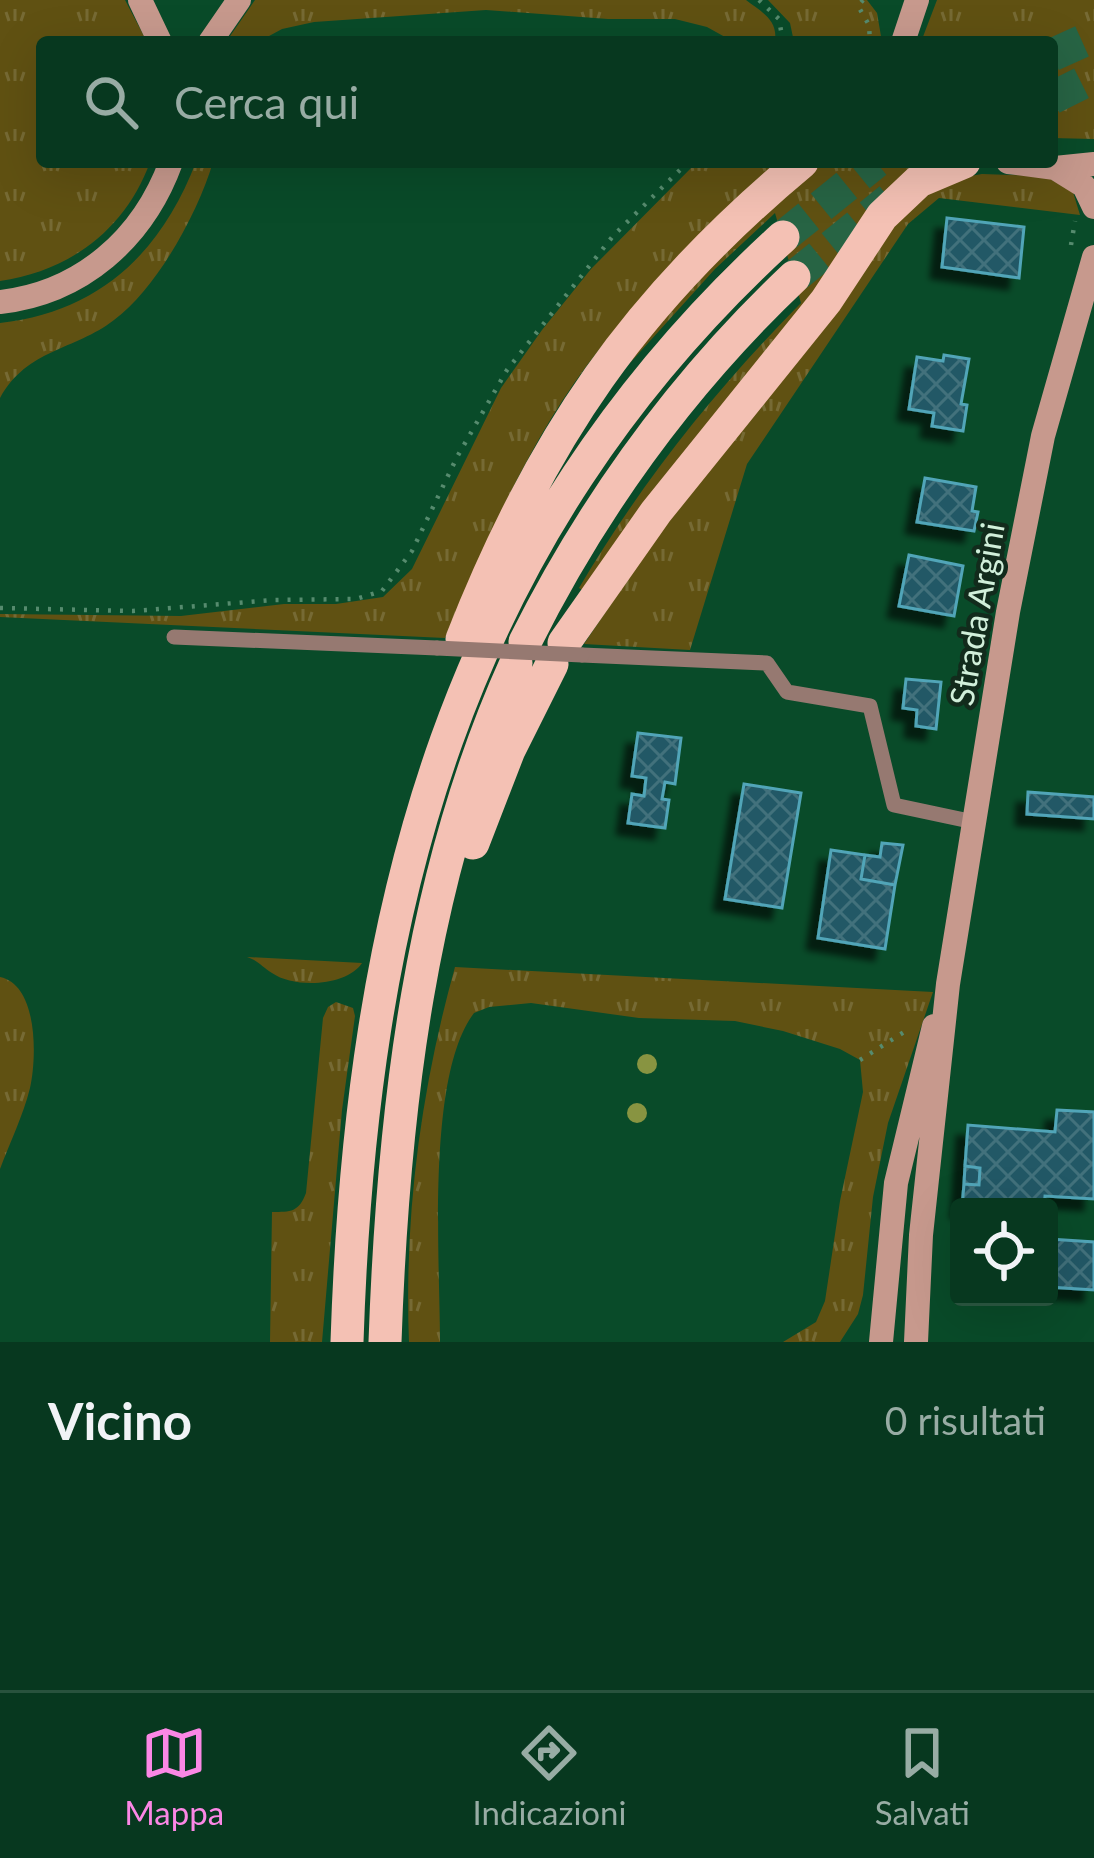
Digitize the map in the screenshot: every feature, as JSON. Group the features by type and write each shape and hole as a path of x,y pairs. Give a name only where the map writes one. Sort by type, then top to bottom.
{"highway":[{"path":"347,1342 366,1087 382,979 451,649 523,497 585,394 674,283 795,168"},
{"path":"400,1130 416,1047 474,841 518,729 656,512 826,302 882,216 919,181 950,168"},
{"path":"406,868 434,771 470,673 547,521 592,450 650,375 707,311 783,238"},
{"path":"385,1342 413,1022 443,876 476,762 521,652 579,542 642,447 721,350 794,278"}],"main road":[{"path":"140,0 157,36"},
{"path":"214,36 238,0"},
{"path":"891,0 902,36"},
{"path":"905,36 917,0"},
{"path":"1058,168 1094,164"},
{"path":"0,302 42,294 104,260 147,211 168,168"},
{"path":"1055,168 1084,186 1088,216"},
{"name":"Strada Argini","path":"916,1342 921,1235 947,984 1033,484 1085,258 1088,216"},
{"name":"Strada Argini","path":"881,1342 899,1166 917,1082 947,984"}],"lane":[{"path":"174,637 767,662 787,692 870,706 894,805 974,822"}],"path":[{"path":"759,0 779,20 782,36"},
{"path":"863,0 858,6 870,36"},
{"path":"0,608 149,611 274,600 356,599 382,592 398,576 457,457 508,370 613,236 682,168"},
{"path":"1085,258 1088,216"}],"green space":[{"path":"0,0 125,0 144,36 36,36 36,168 148,168 140,186 110,226 72,257 0,281"},
{"path":"255,0 746,0 772,22 775,34 723,36 675,19 486,10 314,22 269,36 230,36"},
{"path":"768,0 867,0 877,13 881,36 793,36 790,23"},
{"path":"937,0 1094,0 1094,139 1058,138 1058,36 923,36"},
{"path":"193,168 211,168 186,226 146,289 99,330 24,369 0,398 0,323 35,317 96,291 145,250 182,195"},
{"path":"691,168 775,168 643,298 576,380 513,487 445,638 0,617 181,616 383,597 412,569 501,388 591,269"},
{"path":"816,168 918,168 830,273 584,591 579,588 654,475 709,404 801,303 775,213 715,269 630,363 670,309 745,231"},
{"path":"982,174 1045,176 1073,192 1080,215 939,198 908,224 747,464 690,650 584,644 659,533 885,234 928,194"},
{"path":"247,957 362,963 345,977 307,983 282,978"},
{"path":"455,967 933,992 888,1123 858,1314 840,1342 783,1342 816,1322 825,1301 863,1092 860,1060 783,1031 735,1021 639,1018 531,1003 474,1013 459,1042 442,1123 440,1342 409,1342 409,1247 417,1153"},
{"path":"0,977 22,993 28,1007 34,1059 27,1098 0,1169"},
{"path":"336,1002 353,1008 355,1016 322,1342 270,1342 272,1212 294,1210 306,1193 323,1018"}],"building":[{"path":"947,218 1024,227 1019,278 942,267"},
{"path":"944,355 969,359 961,404 967,405 963,431 932,426 934,413 909,409 917,357 943,361"},
{"path":"925,478 976,487 974,531 917,522"},
{"path":"909,555 963,566 954,616 899,606"},
{"path":"906,679 941,682 936,729 916,726 917,710 903,708"},
{"path":"638,733 681,738 675,784 665,782 662,799 669,800 665,828 628,823 632,794 644,796 646,778 632,776"},
{"path":"744,784 801,793 782,908 725,899"},
{"path":"1028,792 1094,797 1094,819 1027,814"},
{"path":"882,843 903,845 895,885 861,879 865,855 880,857"},
{"path":"831,850 865,855 861,879 895,885 885,949 818,938"},
{"path":"1057,1110 1094,1112 1094,1199 963,1198 964,1184 979,1185 980,1168 965,1166 968,1125 1055,1132"},
{"path":"965,1166 980,1168 979,1185 964,1184"},
{"path":"1058,1240 1094,1242 1094,1290 1058,1288"}],"tunnel":[{"path":"1058,52 1094,36"},
{"path":"1058,95 1094,77"},
{"path":"783,237 869,168"},
{"path":"794,277 890,199"}]}
